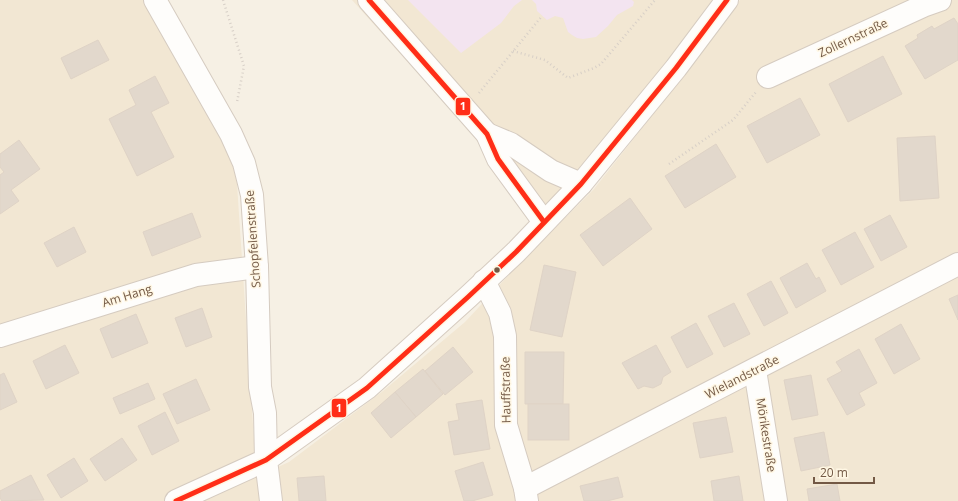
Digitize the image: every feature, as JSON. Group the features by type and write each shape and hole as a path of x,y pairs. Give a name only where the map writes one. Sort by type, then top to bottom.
{"street":[{"name":"Schopfelenstraße","path":"155,0 231,134 244,163 252,195 257,267 260,387 265,413 266,460 271,501"},
{"path":"368,0 487,134 498,159 544,222"},
{"path":"176,501 266,460 367,388 468,297 516,252 581,184 676,68 727,0"},
{"name":"Zollernstraße","path":"768,77 923,6 940,0"},
{"path":"487,134 511,144 551,171 581,184"},
{"name":"Wielandstraße","path":"526,495 756,370 958,264"},
{"name":"Am Hang","path":"0,336 196,275 257,267"},
{"name":"Hauffstraße","path":"484,281 500,313 506,336 506,425 526,495"},
{"name":"Mörikestraße","path":"756,370 776,501"}],"path":[{"path":"223,0 244,66 231,134"},
{"path":"513,50 546,60 568,78 601,64 655,0"},
{"path":"466,109 542,16"},
{"path":"669,164 733,120 768,77"}],"shaded area":[{"path":"0,0 151,0 236,169 254,440 260,475 289,462 383,391 465,322 519,264 594,189 680,80 740,0 958,0 958,501 0,501"},
{"path":"352,0 714,0 668,63 545,215"},
{"path":"408,0 522,0 514,6 501,23 461,53"},
{"path":"532,0 632,0 634,2 633,6 617,15 596,37 583,39 577,38 568,32 563,18 555,16 547,20 537,11 536,4"}],"building":[{"path":"954,18 958,24 958,60 925,79 905,46 918,38 917,35 932,26 934,29"},
{"path":"98,40 109,60 71,79 61,58"},
{"path":"883,56 902,94 848,122 829,84"},
{"path":"155,76 169,103 151,112 174,157 137,176 109,119 136,105 129,90"},
{"path":"800,98 820,135 767,163 747,126"},
{"path":"935,136 939,198 900,201 897,138"},
{"path":"19,140 40,169 11,190 19,201 0,214 0,175 4,172 0,167 0,154"},
{"path":"716,144 736,177 685,208 665,176"},
{"path":"630,198 652,229 603,266 580,235"},
{"path":"192,213 201,237 152,256 143,232"},
{"path":"890,215 907,247 881,261 864,229"},
{"path":"74,227 86,252 57,267 44,243"},
{"path":"855,232 874,267 841,285 822,250"},
{"path":"807,263 816,279 819,277 826,291 796,308 780,278"},
{"path":"544,265 576,272 562,337 530,330"},
{"path":"771,281 788,313 764,326 747,294"},
{"path":"958,295 958,320 949,299"},
{"path":"734,303 750,334 724,347 708,316"},
{"path":"202,308 212,337 186,347 175,318"},
{"path":"136,314 148,343 112,358 100,329"},
{"path":"696,323 713,354 687,368 671,337"},
{"path":"901,324 920,359 894,374 875,339"},
{"path":"65,345 79,373 46,389 33,361"},
{"path":"656,345 671,372 663,377 661,384 653,388 644,386 638,389 622,363"},
{"path":"453,347 473,372 445,395 425,371"},
{"path":"859,349 877,383 859,393 865,405 847,415 827,379 842,371 836,362"},
{"path":"525,352 564,352 563,404 525,404"},
{"path":"423,369 443,394 416,417 395,392"},
{"path":"4,373 17,402 0,410 0,375"},
{"path":"811,375 818,415 792,420 784,380"},
{"path":"196,379 210,410 177,424 163,394"},
{"path":"148,383 155,399 120,414 113,398"},
{"path":"395,392 416,417 391,438 371,413"},
{"path":"482,400 490,449 454,455 448,422 459,420 456,404"},
{"path":"528,404 569,404 569,440 528,440"},
{"path":"165,412 179,441 152,455 138,426"},
{"path":"726,417 733,452 700,458 693,423"},
{"path":"824,432 830,465 801,471 794,438"},
{"path":"122,438 137,460 105,481 90,459"},
{"path":"74,458 88,481 61,498 47,475"},
{"path":"483,462 493,495 472,501 464,501 455,471"},
{"path":"31,475 44,500 2,501 0,498 0,491"},
{"path":"324,476 326,501 299,501 297,478"},
{"path":"739,476 743,501 714,501 711,481"},
{"path":"618,477 623,497 607,501 584,501 580,486"},
{"path":"837,484 840,501 809,501 807,489"}],"transit line":[{"name":"1","path":"369,0 487,134 498,159 544,222"},
{"name":"1","path":"176,501 266,460 367,388 468,297 516,252 581,184 676,68 727,0"}]}
